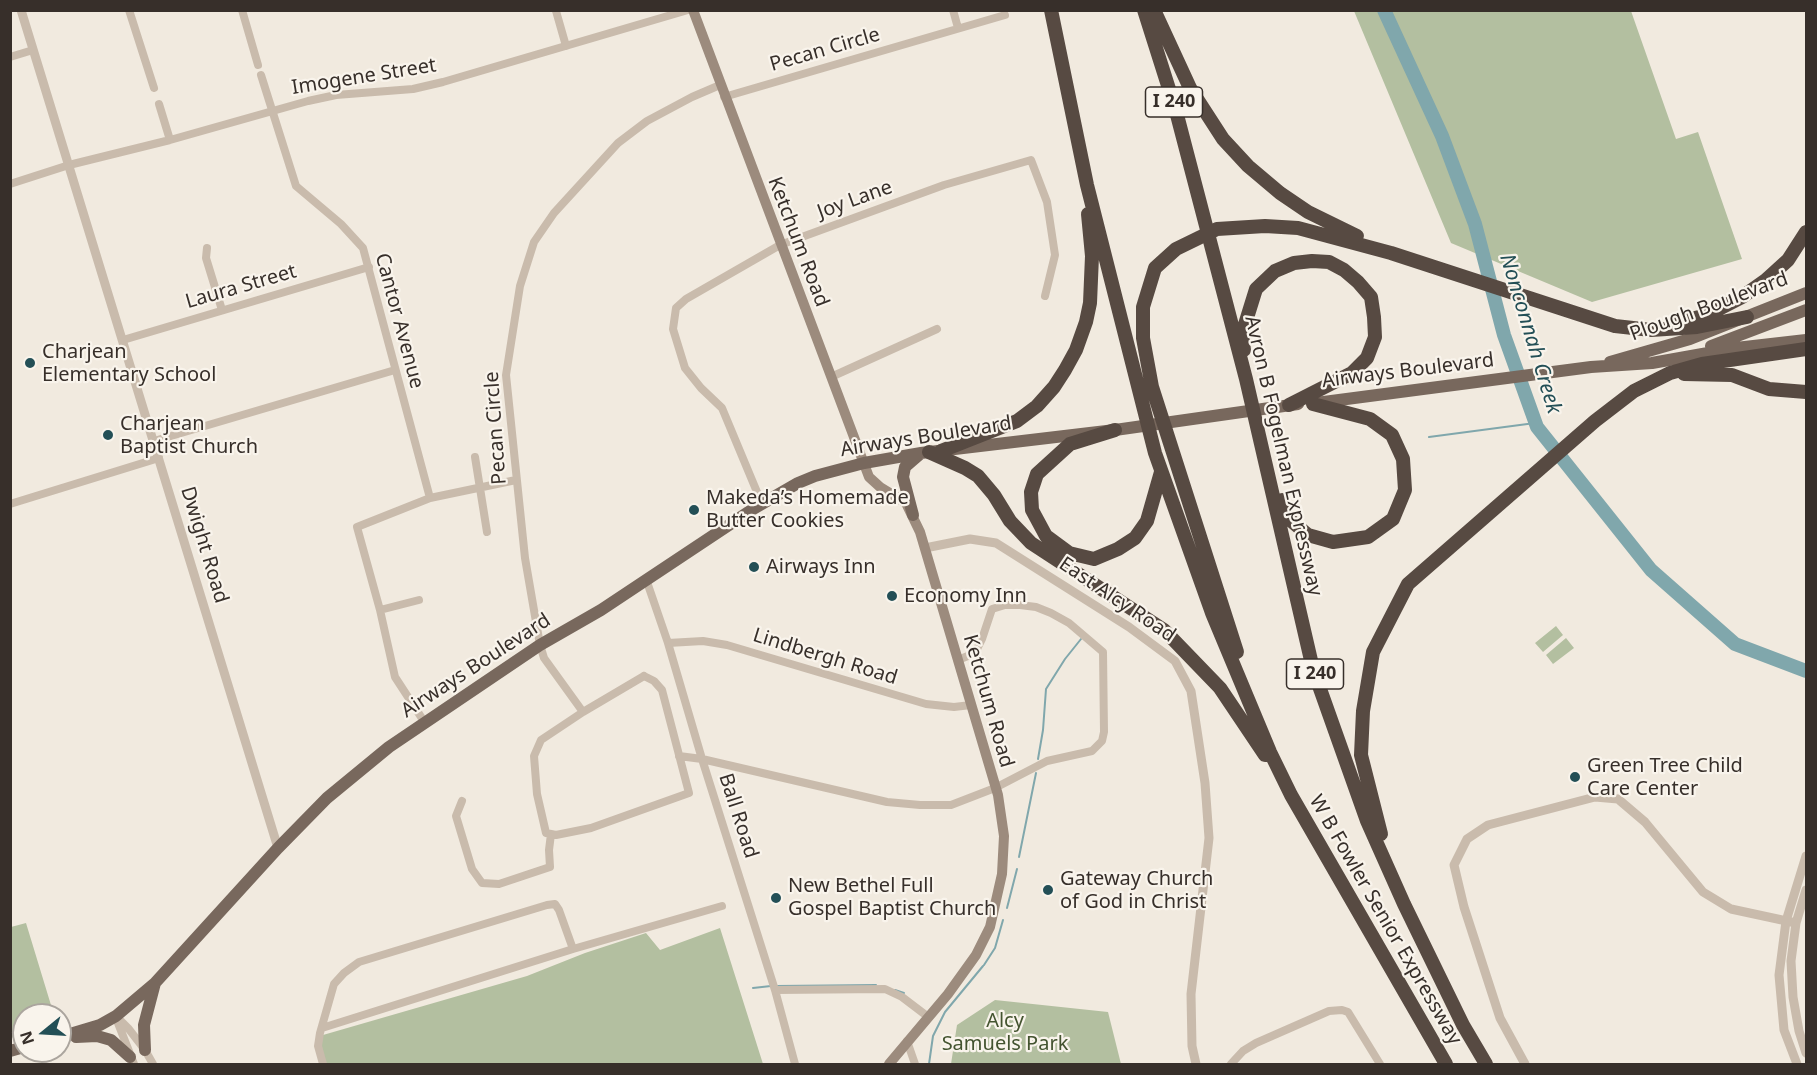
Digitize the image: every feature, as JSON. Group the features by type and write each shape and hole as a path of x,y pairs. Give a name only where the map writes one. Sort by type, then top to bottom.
{"highway":[{"path":"1051,10 1088,185 1145,389 1173,456 1238,654 1252,709"},
{"name":"Avron B Fogelman Expressway","path":"1144,10 1176,111 1199,195 1266,460 1313,669 1367,820 1404,904"},
{"path":"1154,10 1190,88 1223,139 1248,166 1280,193 1308,212 1397,254"},
{"path":"930,452 1017,421 1037,406 1065,370 1076,350 1090,303 1092,256 1088,185"},
{"path":"1291,795 1212,613 1155,453 1145,389 1143,338 1143,307 1155,268 1176,249 1217,229 1265,226 1298,228 1397,254 1569,313 1615,326 1651,330 1697,327 1748,317"},
{"path":"1651,330 1707,315 1742,297 1788,260 1806,232"},
{"path":"1246,379 1242,334 1256,289 1275,271 1294,263 1329,262 1344,270 1359,282 1371,297 1375,337 1367,358 1352,373 1289,405"},
{"path":"1404,904 1377,821 1361,755 1363,711 1373,652 1408,584 1595,421 1634,391 1670,373 1702,364 1806,349"},
{"path":"1670,373 1732,375 1770,389 1806,393"},
{"path":"1266,460 1289,519 1308,535 1333,542 1349,541 1368,537 1393,519 1405,490 1403,459 1392,435 1370,419 1312,404"},
{"path":"1115,430 1070,444 1037,474 1031,492 1032,510 1046,536 1069,553 1094,559 1118,549 1135,538 1147,521 1161,472"},
{"path":"930,452 978,476 994,495 1010,521 1031,543 1164,630 1220,688 1291,795"},
{"name":"W B Fowler Senior Expressway","path":"1291,795 1446,1065"},
{"name":"W B Fowler Senior Expressway","path":"1404,904 1463,1025 1486,1065"}],"main road":[{"name":"Ketchum Road","path":"693,10 869,477 880,487 906,503 913,514 972,705 996,788 1002,820 1004,847 1002,874 990,927 976,955 948,994 927,1016 889,1065"},
{"name":"Plough Boulevard","path":"1591,367 1690,339 1806,293"},
{"name":"Plough Boulevard","path":"1652,363 1721,343 1806,310"},
{"name":"Airways Boulevard","path":"72,1034 100,1025 116,1016 155,983 278,848 327,798 389,747 540,645 601,610 762,504 804,480 864,463 930,452 1591,367 1652,363 1736,348 1806,340"},
{"path":"913,514 903,477 905,467 930,452"},
{"path":"145,1050 144,1025 155,983"},
{"path":"72,1037 97,1036 111,1041 132,1061"}],"street":[{"name":"Dwight Road","path":"21,10 278,848"},
{"path":"129,10 154,88"},
{"name":"Imogene Street","path":"10,184 69,165 336,95 428,86 688,10"},
{"path":"953,10 958,28"},
{"path":"242,11 258,65"},
{"path":"556,11 566,46"},
{"name":"Pecan Circle","path":"724,97 1005,15"},
{"path":"10,57 33,50"},
{"name":"Cantor Avenue","path":"261,75 296,186 341,224 363,248 430,498"},
{"name":"Pecan Circle","path":"583,712 544,658 525,558 506,375 520,286 534,242 554,213 618,143 647,121 720,85"},
{"path":"159,104 170,140"},
{"name":"Joy Lane","path":"762,504 722,408 700,388 684,368 673,329 676,309 686,299 780,245 944,185 1031,160 1047,202 1055,255 1046,296"},
{"path":"207,248 206,258 222,310"},
{"name":"Laura Street","path":"123,340 369,267"},
{"path":"831,377 937,329"},
{"path":"154,441 395,370"},
{"path":"475,457 487,532"},
{"path":"10,504 159,458"},
{"path":"425,723 395,677 380,610 357,527 430,498 516,480"},
{"name":"East Alcy Road","path":"925,548 970,539 996,543 1129,627 1175,661 1191,691 1205,783 1209,838 1191,994 1192,1046 1196,1065"},
{"name":"Ball Road","path":"646,579 774,986 795,1065"},
{"path":"380,610 419,600"},
{"path":"680,756 702,759 887,802 951,805 996,788 1047,761 1082,754 1099,746 1104,732 1103,652 1069,623 1036,607 1005,605 992,609 975,653 958,660"},
{"name":"Lindbergh Road","path":"668,643 703,641 727,645 927,704 954,707 972,705"},
{"path":"644,676 654,681 662,690 680,756 689,793 591,828 546,833 537,794 534,756 541,740 644,676"},
{"path":"1526,1065 1500,1018 1464,907 1454,866 1467,839 1488,825 1594,797 1618,799 1645,822 1703,892 1731,909 1796,923"},
{"path":"462,801 456,816 472,869 482,883 499,884 550,867 551,834"},
{"path":"1797,1065 1784,1030 1779,975 1786,921 1806,856"},
{"path":"1806,890 1796,923 1791,961 1793,997 1799,1031 1806,1053"},
{"path":"323,1065 318,1046 324,1015 334,984 359,962 547,904 555,904 573,949"},
{"path":"322,1028 573,949 722,906"},
{"path":"774,986 885,989 902,997 927,1016"},
{"path":"1231,1065 1243,1051 1256,1043 1329,1011 1342,1010 1348,1012 1380,1065"},
{"path":"116,1016 145,1050 153,1065"},
{"path":"116,1016 132,1061"},
{"path":"907,1041 915,1065"}],"green space":[{"path":"1354,11 1631,11 1676,139 1698,132 1742,259 1592,302 1451,243"},
{"path":"1556,626 1563,635 1543,652 1535,643"},
{"path":"1566,638 1574,648 1553,664 1546,655"},
{"path":"26,923 50,1003 12,1003 11,1038 11,927"},
{"path":"720,928 763,1064 326,1064 321,1047 323,1035 527,976 585,953 646,933 660,950"},
{"name":"Alcy Samuels Park","path":"995,1000 1108,1012 1121,1064 951,1064 957,1025"}],"waterway":[{"name":"Nonconnah Creek","path":"1384,10 1442,136 1475,224 1504,335 1537,427 1651,570 1735,644 1806,671"},
{"path":"1429,437 1535,423"},
{"path":"1038,759 1046,689 1081,639"},
{"path":"1019,857 1036,773"},
{"path":"1007,908 1017,869"},
{"path":"984,965 995,948 1003,920"},
{"path":"929,1064 933,1036 945,1012 983,966"},
{"path":"776,986 876,985"},
{"path":"753,988 771,986"},
{"path":"895,990 904,993"}],"place":[{"name":"Charjean Elementary School","path":"30,363"},
{"name":"Charjean Baptist Church","path":"108,435"},
{"name":"Makeda’s Homemade Butter Cookies","path":"694,510"},
{"name":"Airways Inn","path":"754,567"},
{"name":"Economy Inn","path":"892,596"},
{"name":"Green Tree Child Care Center","path":"1575,777"},
{"name":"Gateway Church of God in Christ","path":"1048,890"},
{"name":"New Bethel Full Gospel Baptist Church","path":"776,898"}]}
